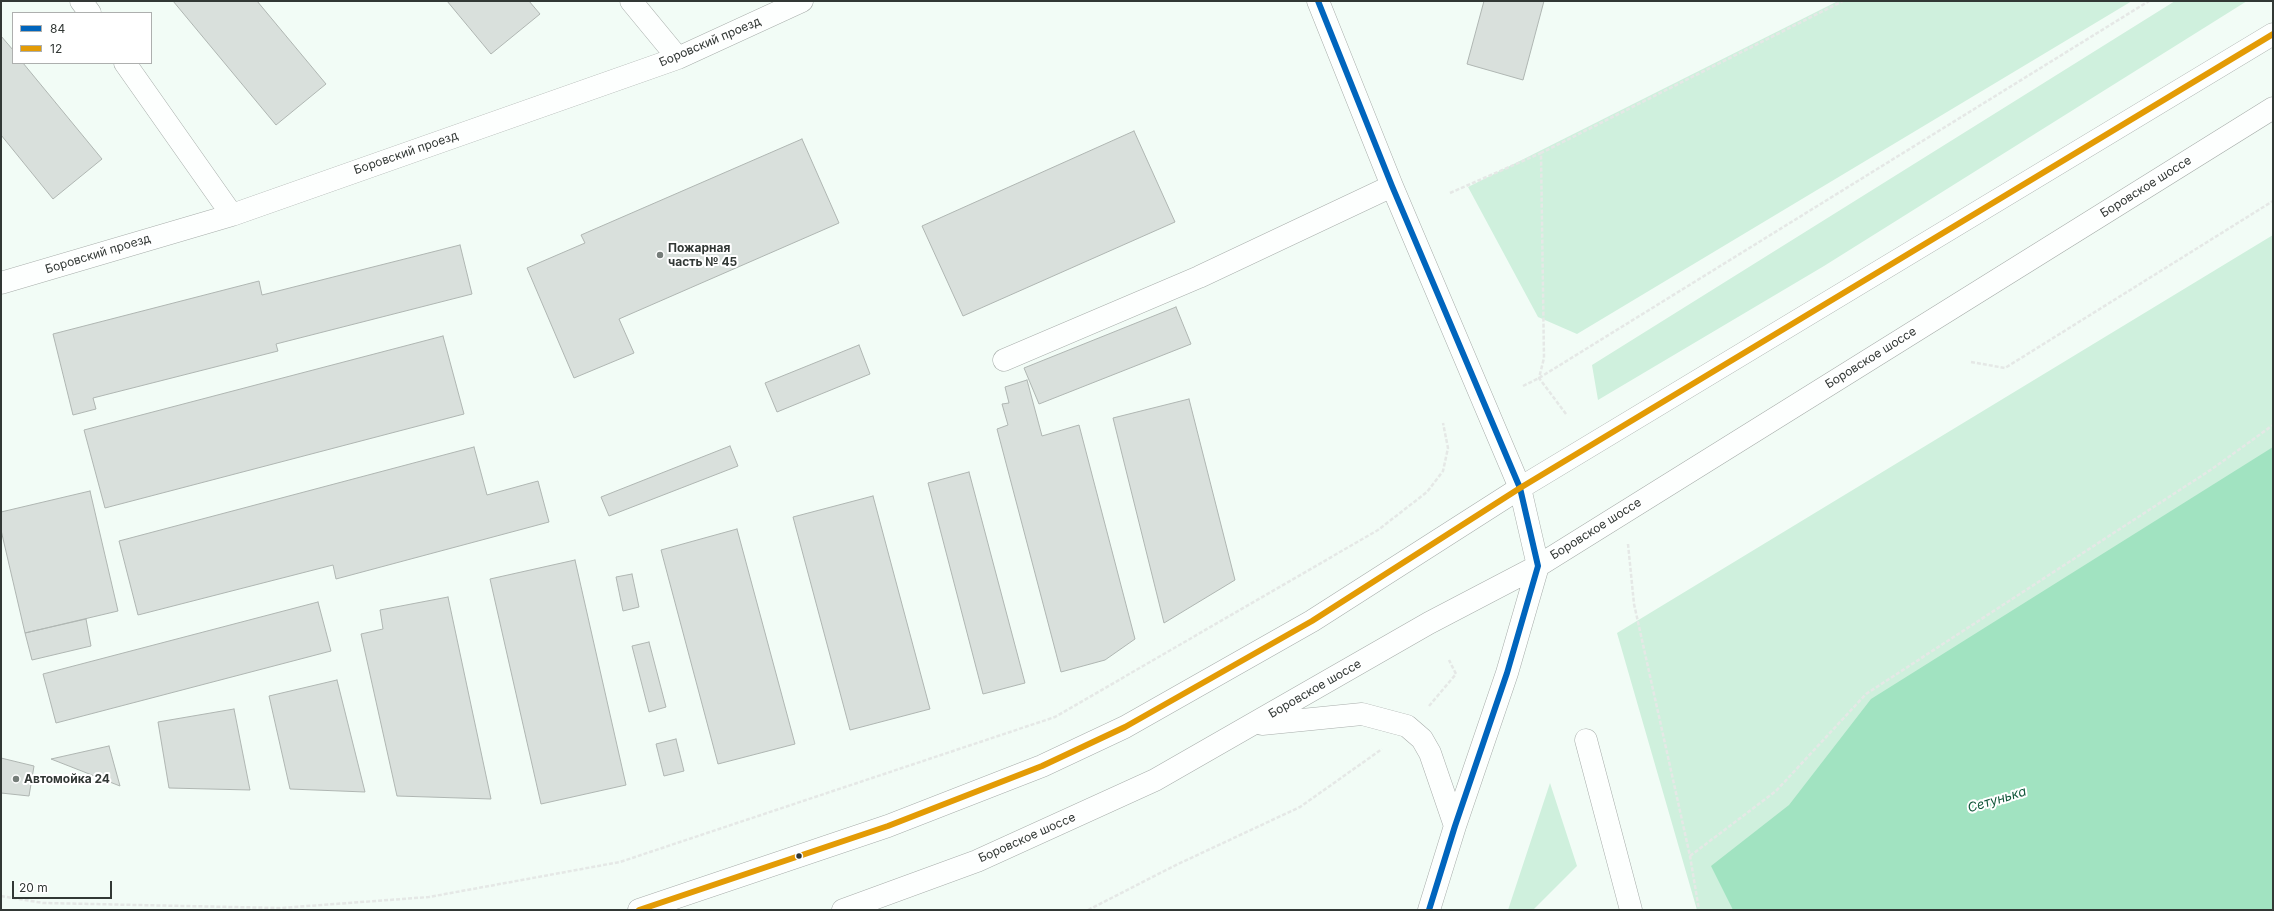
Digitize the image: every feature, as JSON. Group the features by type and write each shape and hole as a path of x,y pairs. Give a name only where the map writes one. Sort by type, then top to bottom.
{"main road":[{"path":"81,1 89,12"},
{"path":"631,1 678,58"},
{"name":"Боровский проезд","path":"1,283 232,214 678,58 802,1"},
{"path":"1318,1 1392,186 1520,488 1538,566 1508,673 1455,826 1429,910"},
{"path":"639,910 895,823 1042,766 1125,727 1312,621 1520,488 2273,34"},
{"path":"126,64 232,214"},
{"name":"Боровское шоссе","path":"843,910 977,861 1155,780 1429,623 1538,566 2273,108"},
{"path":"1004,360 1199,277 1392,186"},
{"path":"1254,724 1362,714 1407,726 1422,739 1430,753 1455,826"},
{"path":"1586,740 1631,910"}],"path":[{"path":"1450,193 1540,153 1843,1"},
{"path":"1523,386 1539,378 2149,1"},
{"path":"1539,378 1544,358 1540,153"},
{"path":"1971,362 2005,368 2273,201"},
{"path":"1539,378 1566,414"},
{"path":"1,896 43,903 281,908 429,898 620,862 1055,717 1378,530 1427,492 1443,471 1448,448 1443,423"},
{"path":"1690,856 1776,791 1866,694 2212,470 2273,425"},
{"path":"1628,542 1634,604 1690,856 1699,910"},
{"path":"1429,706 1456,674 1449,660"},
{"path":"1088,910 1176,865 1300,807 1383,749"}],"shaded area":[{"path":"1838,1 2132,1 1577,334 1538,317 1468,187"},
{"path":"2175,1 2247,1 1824,266 1598,400 1592,365"},
{"path":"2273,235 2273,910 1697,910 1617,633"},
{"path":"1550,783 1577,866 1533,910 1508,910"}],"water":[{"name":"Сетунька","path":"2273,447 2273,910 1733,910 1711,866 1789,805 1871,699"}],"building":[{"path":"173,1 257,1 326,84 276,125"},
{"path":"447,1 529,1 540,14 491,54"},
{"path":"1484,1 1544,1 1523,80 1467,64"},
{"path":"1,36 12,49 12,64 24,64 102,159 53,199 1,135"},
{"path":"1134,131 1175,222 963,316 922,226"},
{"name":"Пожарная часть № 45","path":"802,139 839,223 619,319 634,353 574,378 527,268 585,243 581,235"},
{"path":"460,245 472,294 276,344 278,351 93,398 96,409 73,415 53,334 259,281 262,295"},
{"path":"1176,307 1191,344 1039,404 1024,368"},
{"path":"443,336 464,414 105,508 84,430"},
{"path":"859,345 870,374 777,412 765,383"},
{"path":"1027,380 1042,436 1079,425 1135,639 1105,660 1061,672 997,429 1008,425 1002,404 1009,403 1005,387"},
{"path":"1189,399 1235,580 1164,623 1113,418"},
{"path":"730,446 738,466 609,516 601,497"},
{"path":"474,447 487,495 538,481 549,522 336,579 333,565 138,615 119,541"},
{"path":"969,472 1025,683 983,694 928,483"},
{"path":"90,491 118,611 25,633 1,530 1,512"},
{"path":"873,496 930,709 850,730 793,517"},
{"path":"737,529 795,744 718,764 661,550"},
{"path":"575,560 626,785 541,804 490,579"},
{"path":"632,574 639,607 623,611 616,577"},
{"path":"448,597 491,799 397,796 361,634 383,629 380,610"},
{"path":"318,602 331,651 56,723 43,674"},
{"path":"86,619 91,646 32,660 25,633"},
{"path":"649,642 666,707 649,712 632,646"},
{"path":"337,680 365,792 290,789 269,696"},
{"path":"234,709 250,790 169,788 158,722"},
{"path":"676,739 684,771 664,776 656,744"},
{"path":"109,746 120,786 51,759"},
{"name":"Автомойка 24","path":"1,758 34,766 29,796 1,793"}],"transit line":[{"name":"84","path":"1318,1 1392,186 1520,488 1538,566 1507,673 1455,826 1429,910"},
{"name":"12","path":"639,910 888,826 1042,766 1125,727 1312,621 1520,488 2273,34"}],"place":[{"name":"Пожарная часть № 45","path":"660,255"},
{"name":"Автомойка 24","path":"16,779"}]}
